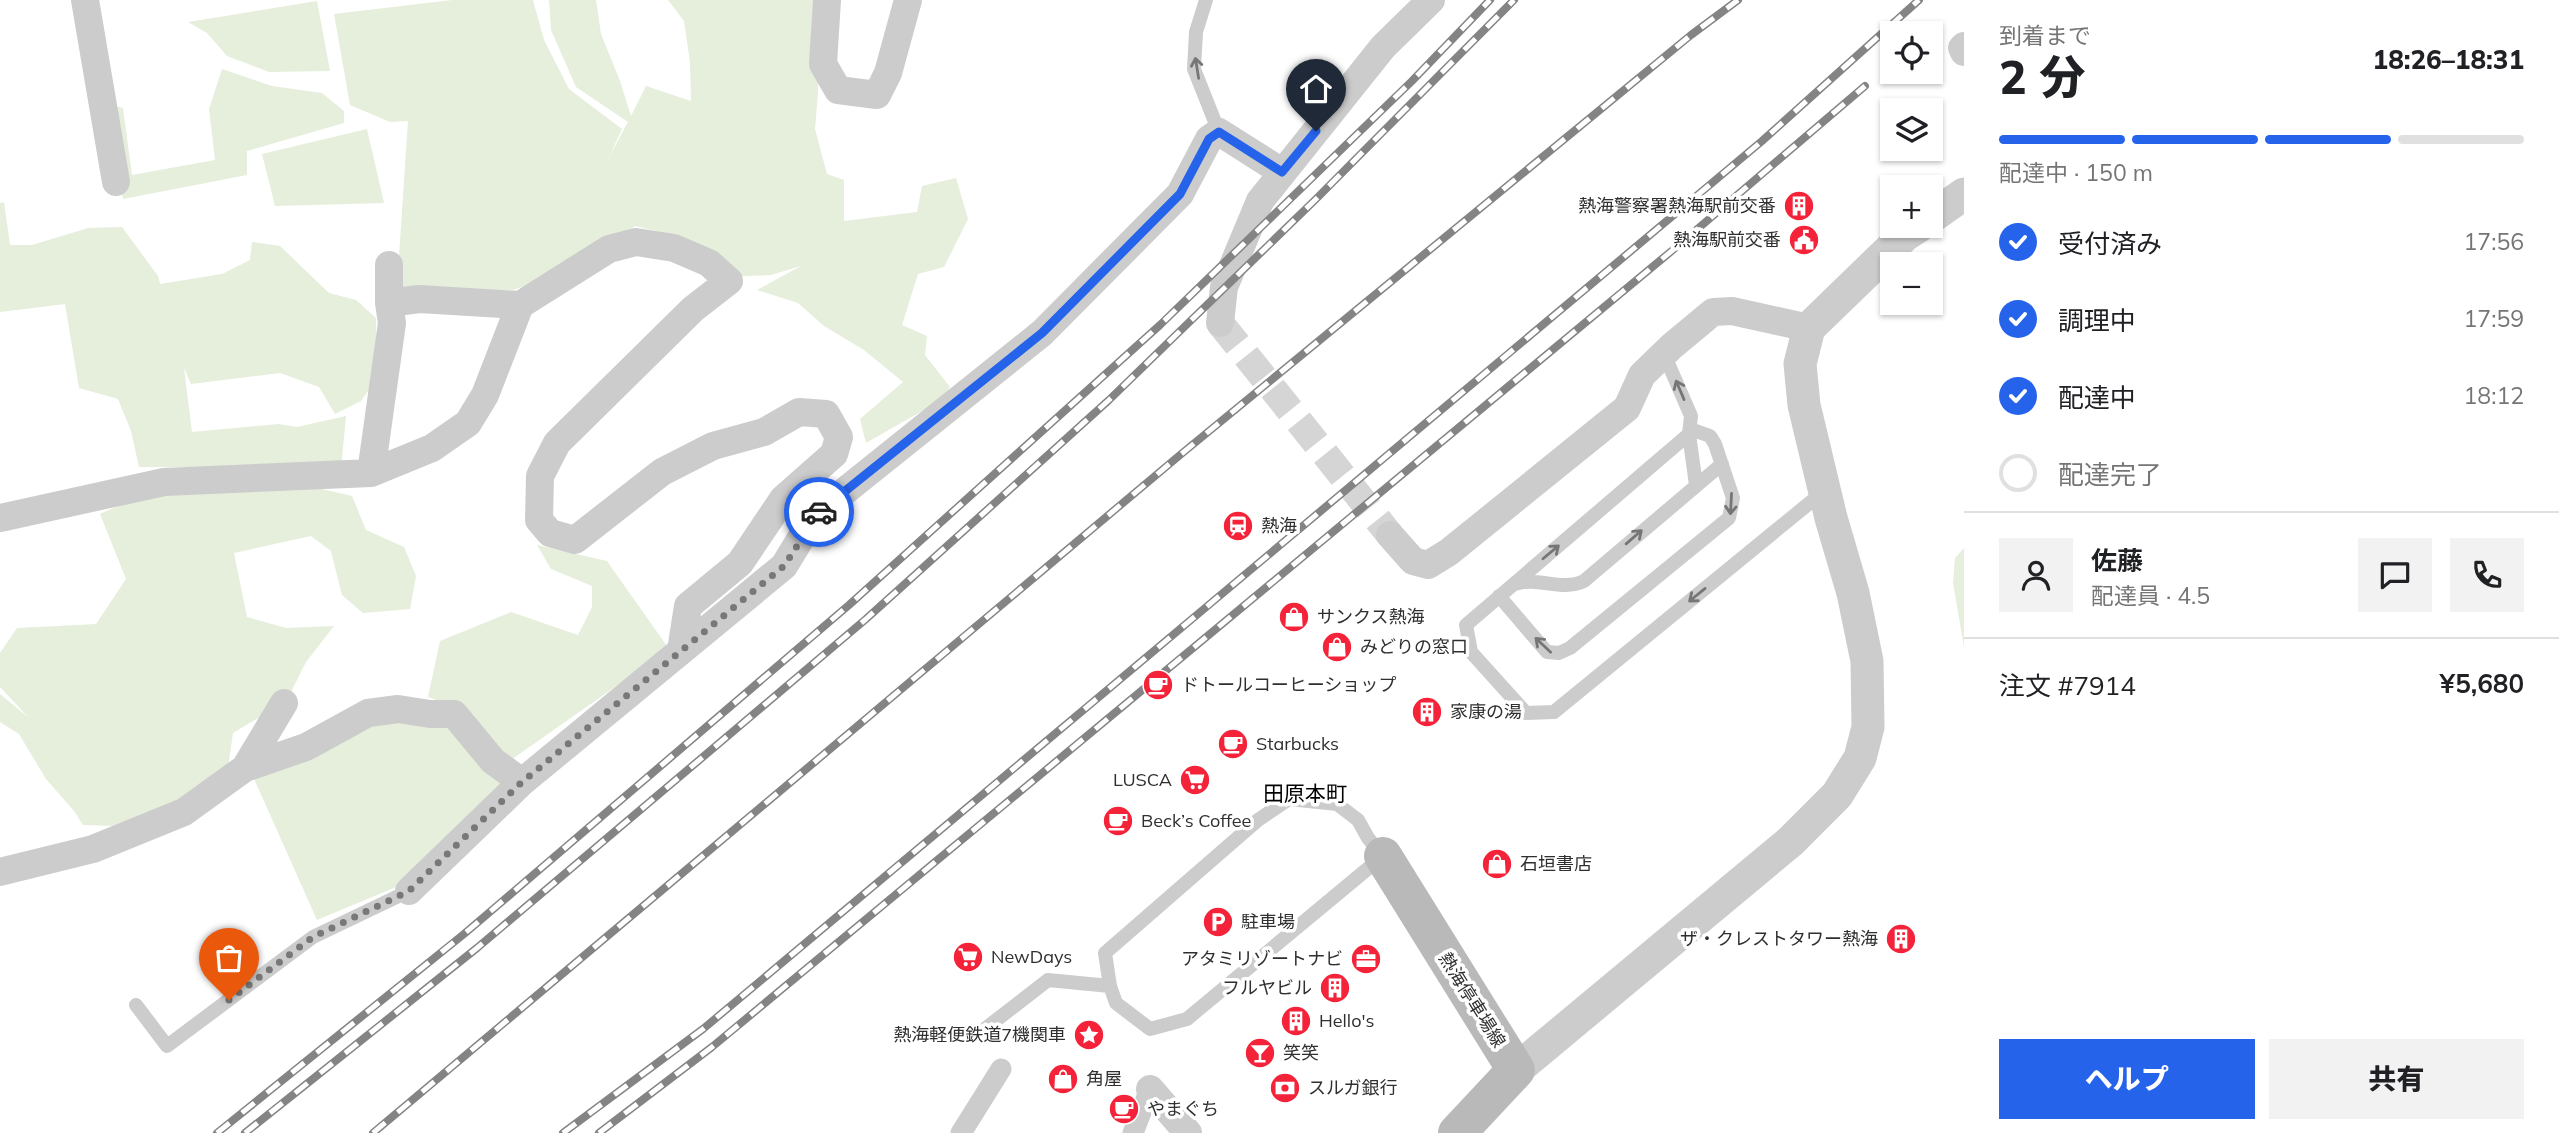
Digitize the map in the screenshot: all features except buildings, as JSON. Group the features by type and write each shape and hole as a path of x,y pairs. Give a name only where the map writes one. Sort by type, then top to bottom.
{"main road":[{"name":"熱海停車場線","path":"1383,856 1516,1070"},
{"path":"1457,1133 1516,1070"}],"street":[{"path":"85,0 116,182"},
{"path":"827,0 823,64 838,90 877,95 888,73 908,0"},
{"path":"1220,323 1224,288 1260,201 1383,47 1431,0"},
{"path":"1964,46 1964,52"},
{"path":"409,891 522,782 784,566 815,515 1042,333 1180,194 1209,139 1219,132 1282,172"},
{"path":"1943,209 1964,194"},
{"path":"1516,1070 1791,841 1837,795 1860,758 1868,727 1867,661 1853,593 1831,518 1804,405 1800,364 1809,328 1902,238"},
{"path":"390,303 419,299 520,305 609,249 636,242 674,248 686,253 709,263 729,281 693,309 557,443 540,476 539,520 550,533 575,540 662,472 713,446 764,432 799,412 826,414 839,437 834,454 783,499 740,564 688,607 681,651"},
{"path":"371,473 392,323 389,265"},
{"path":"0,518 164,482 371,473 432,448 468,423 485,395 520,305"},
{"path":"1390,535 1413,561 1428,565 1449,552 1627,408 1642,375 1713,312 1732,311 1809,328"},
{"path":"244,768 284,703"},
{"path":"0,872 93,849 184,812 244,768 306,747 368,713 398,709 430,714 454,714 494,761 522,782"},
{"path":"961,1133 1001,1069"},
{"path":"1133,1133 1150,1089 1188,1133"}],"lane":[{"path":"1206,0 1196,32 1194,69 1219,132"},
{"path":"1672,346 1667,360 1691,416 1689,434 1696,485"},
{"path":"1499,596 1547,652 1559,653 1570,649 1729,518 1733,498 1710,436 1696,431 1689,434 1499,596 1466,625 1471,652 1526,713 1554,712 1826,490"},
{"path":"1511,586 1526,580 1561,586 1577,584 1584,580 1722,464"},
{"path":"1289,799 1337,804 1358,820 1383,856 1187,1019 1150,1029 1116,1003 1110,986 1105,953 1258,820 1289,799"},
{"path":"136,1005 167,1046 313,937 409,891"},
{"path":"977,1035 1048,981 1110,986"}],"green space":[{"path":"452,0 533,0 544,40 569,89 622,129 608,159 628,122 576,87 551,30 549,0 596,0 601,34 631,116 646,86 691,101 690,62 684,21 668,0 819,0 815,129 827,174 844,180 844,221 917,212 922,186 956,178 968,219 944,267 918,274 902,325 927,336 925,355 950,387 943,399 866,443 860,419 903,382 864,350 824,326 798,303 757,290 801,266 771,275 725,277 669,234 635,226 622,237 536,283 512,290 470,290 396,301 408,121 390,122 350,105 334,14"},
{"path":"317,1 330,71 269,72 227,56 207,33 188,22"},
{"path":"222,69 272,86 322,93 344,111 344,123 247,151 247,175 123,199 103,104 123,108 132,175 215,160 209,109"},
{"path":"367,129 384,203 275,206 262,154"},
{"path":"4,202 10,245 32,245 88,228 122,227 158,276 160,284 222,274 250,260 252,242 280,246 329,293 356,300 376,318 376,380 361,401 335,414 319,387 280,373 191,384 184,368 192,432 279,424 297,427 346,416 341,468 139,467 131,431 118,399 79,388 65,304 0,312 0,203"},
{"path":"234,488 317,488 352,496 366,530 404,547 416,576 410,609 363,613 342,595 331,551 311,536 234,553 247,617 286,628 334,626 306,662 291,692 263,715 233,733 228,768 186,800 112,826 83,825 46,779 19,734 0,722 0,694 29,718 0,687 0,653 17,628 96,624 126,579 100,514 126,504 179,492"},
{"path":"537,545 607,561 669,649 508,762 460,709 428,697 440,641 511,612 578,635 592,607 592,586 551,569"},
{"path":"1964,548 1964,647 1953,583 1955,558"},
{"path":"368,713 454,714 512,775 401,885 317,920 251,772"}],"tunnel":[{"path":"1220,323 1390,535"}],"railway":[{"path":"217,1133 464,934 849,605 1160,325 1412,81 1490,0"},
{"path":"245,1133 477,948 866,619 1109,400 1315,200 1514,0"},
{"path":"373,1133 1180,455 1691,35 1738,0"},
{"path":"563,1133 703,1029 1762,141 1919,0"},
{"path":"599,1133 712,1047 1674,249 1865,86"}],"way so far":[{"path":"229,1000 313,937 409,891 522,782 784,566 819,512"}],"place":[{"name":"熱海警察署熱海駅前交番","path":"1799,206"},
{"name":"熱海駅前交番","path":"1804,240"},
{"name":"熱海","path":"1238,526"},
{"name":"サンクス熱海","path":"1294,617"},
{"name":"みどりの窓口","path":"1337,647"},
{"name":"ドトールコーヒーショップ","path":"1158,685"},
{"name":"家康の湯","path":"1427,712"},
{"name":"Starbucks","path":"1233,744"},
{"name":"LUSCA","path":"1195,780"},
{"name":"Beck’s Coffee","path":"1118,821"},
{"name":"石垣書店","path":"1497,864"},
{"name":"駐車場","path":"1218,922"},
{"name":"ザ・クレストタワー熱海","path":"1901,939"},
{"name":"NewDays","path":"968,957"},
{"name":"アタミリゾートナビ","path":"1366,959"},
{"name":"フルヤビル","path":"1335,988"},
{"name":"Hello's","path":"1296,1021"},
{"name":"熱海軽便鉄道7機関車","path":"1089,1035"},
{"name":"笑笑","path":"1260,1053"},
{"name":"角屋","path":"1063,1079"},
{"name":"スルガ銀行","path":"1285,1088"},
{"name":"やまぐち","path":"1124,1109"}],"district":[{"name":"田原本町","path":"1305,794"}],"route":[{"path":"819,512 1042,333 1180,194 1209,139 1219,132 1282,172 1316,131"}]}
